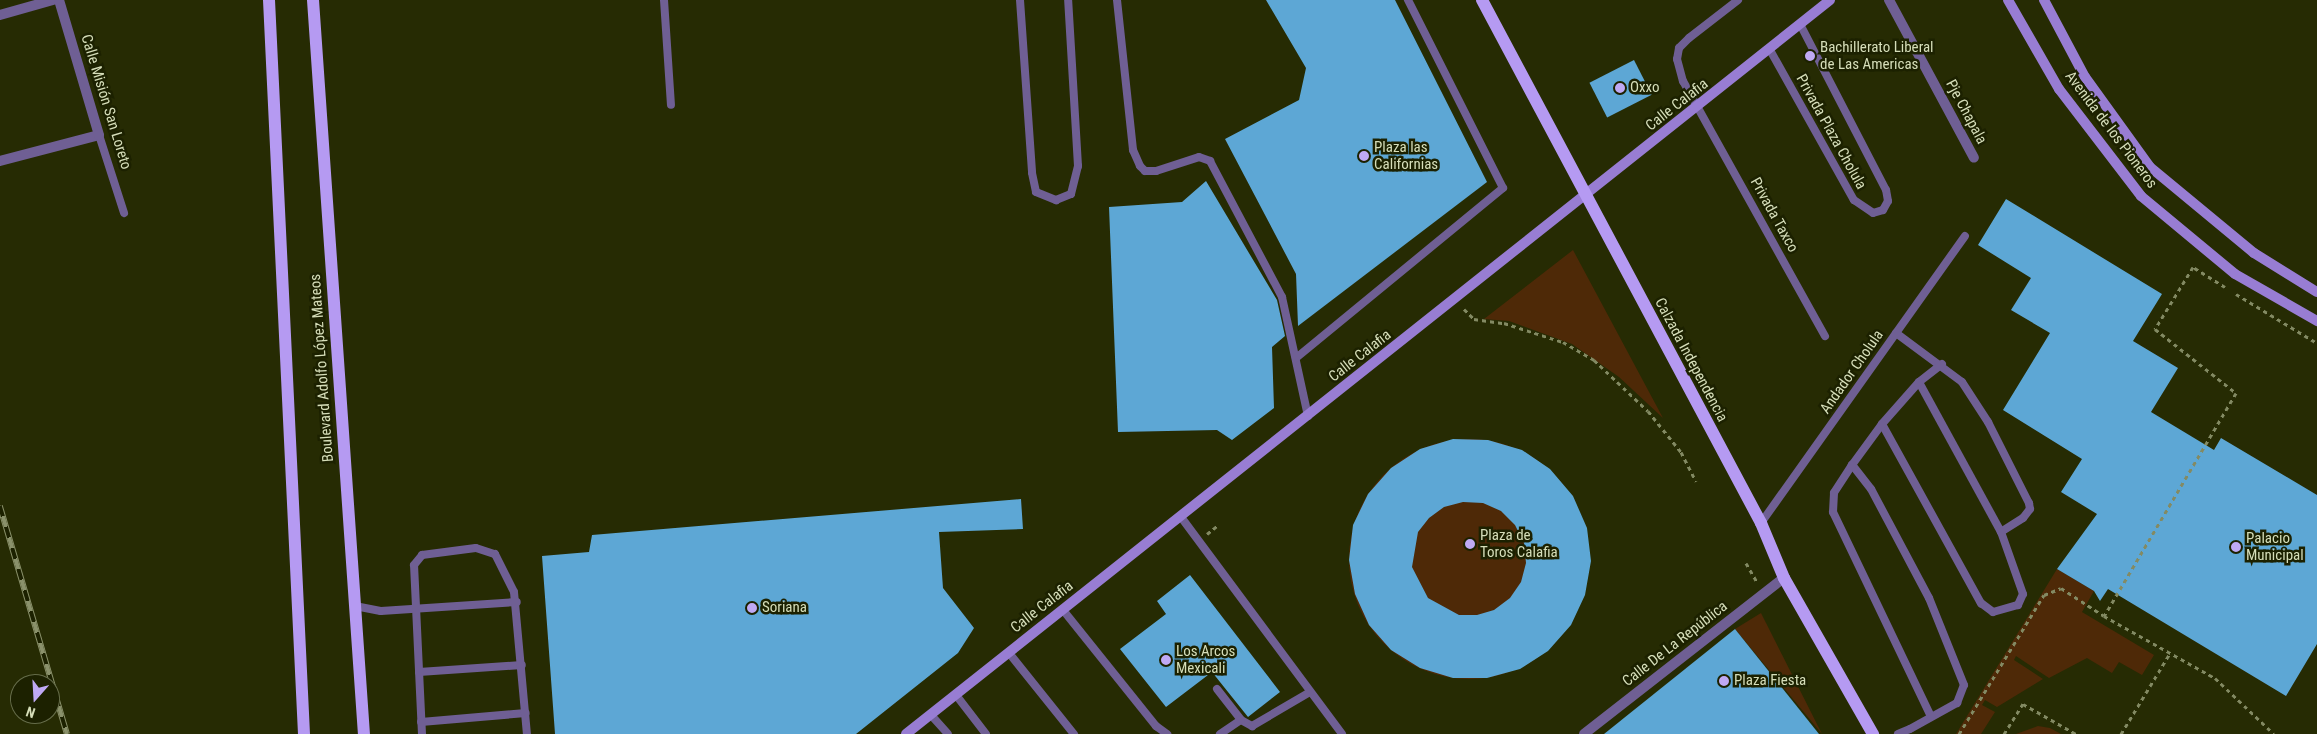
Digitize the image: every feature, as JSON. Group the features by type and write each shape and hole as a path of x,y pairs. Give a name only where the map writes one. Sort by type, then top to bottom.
{"main road":[{"path":"269,0 304,734"},
{"name":"Boulevard Adolfo López Mateos","path":"313,0 364,734"},
{"name":"Calzada Independencia","path":"1482,0 1761,523 1784,578 1873,734"}],"street":[{"path":"0,15 54,0"},
{"name":"Calle Misión San Loreto","path":"59,0 99,135"},
{"name":"Calle Calafia","path":"906,734 1586,197 1801,26 1830,0"},
{"name":"Pje Chapala","path":"1889,0 1974,158"},
{"name":"Avenida de los Pioneros","path":"2008,0 2059,89 2141,196 2236,274 2317,321"},
{"name":"Avenida de los Pioneros","path":"2044,0 2085,77 2150,167 2254,253 2317,292"},
{"path":"0,161 99,135"},
{"name":"Calle De La República","path":"1584,734 1784,578"}],"lane":[{"path":"664,0 671,105"},
{"path":"1020,0 1032,173 1036,192 1056,200 1070,194 1078,166 1068,0"},
{"path":"1117,0 1133,150 1140,166 1145,171 1156,171 1199,157 1210,161 1277,284 1296,358 1308,416"},
{"path":"1296,358 1503,188 1408,0"},
{"name":"Privada Taxco","path":"1738,0 1679,48 1677,59 1683,81 1825,336"},
{"name":"Privada Plaza Cholula","path":"1770,50 1854,200 1873,213 1883,210 1888,201 1886,190 1801,26"},
{"name":"Calle Misión San Loreto","path":"99,135 124,213"},
{"name":"Andador Cholula","path":"1761,523 1965,236"},
{"path":"1896,333 1942,364 1962,382 1988,422 2029,503 2028,514 2001,532"},
{"path":"1931,717 1833,512 1834,493 1882,424 1919,382 1942,364"},
{"path":"1882,424 1981,603 1993,612 2018,604 2023,594 2001,532 1919,382"},
{"path":"1852,465 1871,489 1929,598 1964,685 1957,703 1898,734"},
{"path":"1181,517 1342,734"},
{"path":"422,734 416,610 416,560 422,555 476,548 495,554 516,602 527,734"},
{"path":"355,606 381,611 516,602"},
{"path":"1063,610 1156,726 1167,734"},
{"path":"1009,653 1074,734"},
{"path":"419,672 522,665"},
{"path":"1217,689 1241,720 1258,724 1310,692"},
{"path":"956,695 986,734"},
{"path":"421,722 526,713"},
{"path":"931,714 948,734"},
{"path":"1220,734 1241,720"}],"path":[{"path":"2104,616 2236,394 2155,329 2193,268 2317,343"},
{"path":"1455,300 1474,319 1545,336 1594,360 1648,411 1681,452 1696,481"},
{"path":"1746,563 1764,593"},
{"path":"1959,734 2044,595 2061,588 2104,616 2215,678 2274,734"},
{"path":"2121,734 2170,653"},
{"path":"2004,734 2023,704 2076,734"}],"shaded area":[{"path":"1573,250 1663,418 1619,377 1572,344 1509,321 1484,319"},
{"name":"Plaza de Toros Calafia","path":"1469,439 1515,448 1554,474 1580,513 1589,559 1580,605 1554,644 1515,670 1469,679 1423,670 1384,644 1358,605 1349,559 1358,513 1384,474 1423,448"},
{"path":"2057,569 2094,591 2082,612 2154,655 2142,675 2119,662 2112,673 2087,658 2049,678 2016,656 2014,660 2043,679 1997,707 1985,700 1982,705 1995,712 1981,734 1956,734"},
{"path":"1761,613 1822,734 1735,629"},
{"path":"2038,726 2050,728 2061,734 2016,734"}],"building":[{"path":"1266,0 1395,0 1487,182 1298,326 1296,274 1225,139 1299,100 1306,68"},
{"name":"Oxxo","path":"1634,60 1652,95 1607,117 1589,83"},
{"path":"1206,181 1277,300 1285,336 1272,347 1274,408 1232,440 1217,430 1118,432 1109,207 1182,202"},
{"path":"2006,199 2162,294 2133,341 2178,368 2151,412 2214,450 2221,438 2317,495 2317,644 2286,696 2108,589 2100,601 2094,591 2057,569 2097,514 2061,492 2082,459 2003,410 2050,333 2011,310 2031,278 1978,245"},
{"name":"Plaza de Toros Calafia","path":"1453,439 1488,440 1522,450 1550,469 1573,496 1587,528 1591,561 1585,595 1571,625 1548,651 1520,669 1487,678 1453,678 1420,668 1391,650 1369,625 1355,594 1349,560 1353,525 1368,494 1391,468 1420,449","holes":["1463,502 1483,503 1501,511 1515,525 1524,543 1526,563 1521,582 1510,598 1494,610 1477,615 1459,615 1428,598 1412,567 1418,532 1429,518 1444,507"]},
{"name":"Soriana","path":"1021,499 1023,529 939,532 943,588 974,628 958,653 856,734 555,734 542,556 589,552 592,535"},
{"path":"1190,575 1280,692 1248,717 1212,672 1166,707 1120,649 1166,614 1157,601"},
{"name":"Plaza Fiesta","path":"1735,629 1819,734 1604,734"}],"railway":[{"path":"0,506 67,734"}],"place":[{"name":"Bachillerato Liberal de Las Americas","path":"1810,56"},
{"name":"Oxxo","path":"1620,88"},
{"name":"Plaza las Californias","path":"1364,156"},
{"name":"Plaza de Toros Calafia","path":"1470,544"},
{"name":"Palacio Municipal","path":"2236,547"},
{"name":"Soriana","path":"752,608"},
{"name":"Los Arcos Mexicali","path":"1166,660"},
{"name":"Plaza Fiesta","path":"1724,681"}]}
